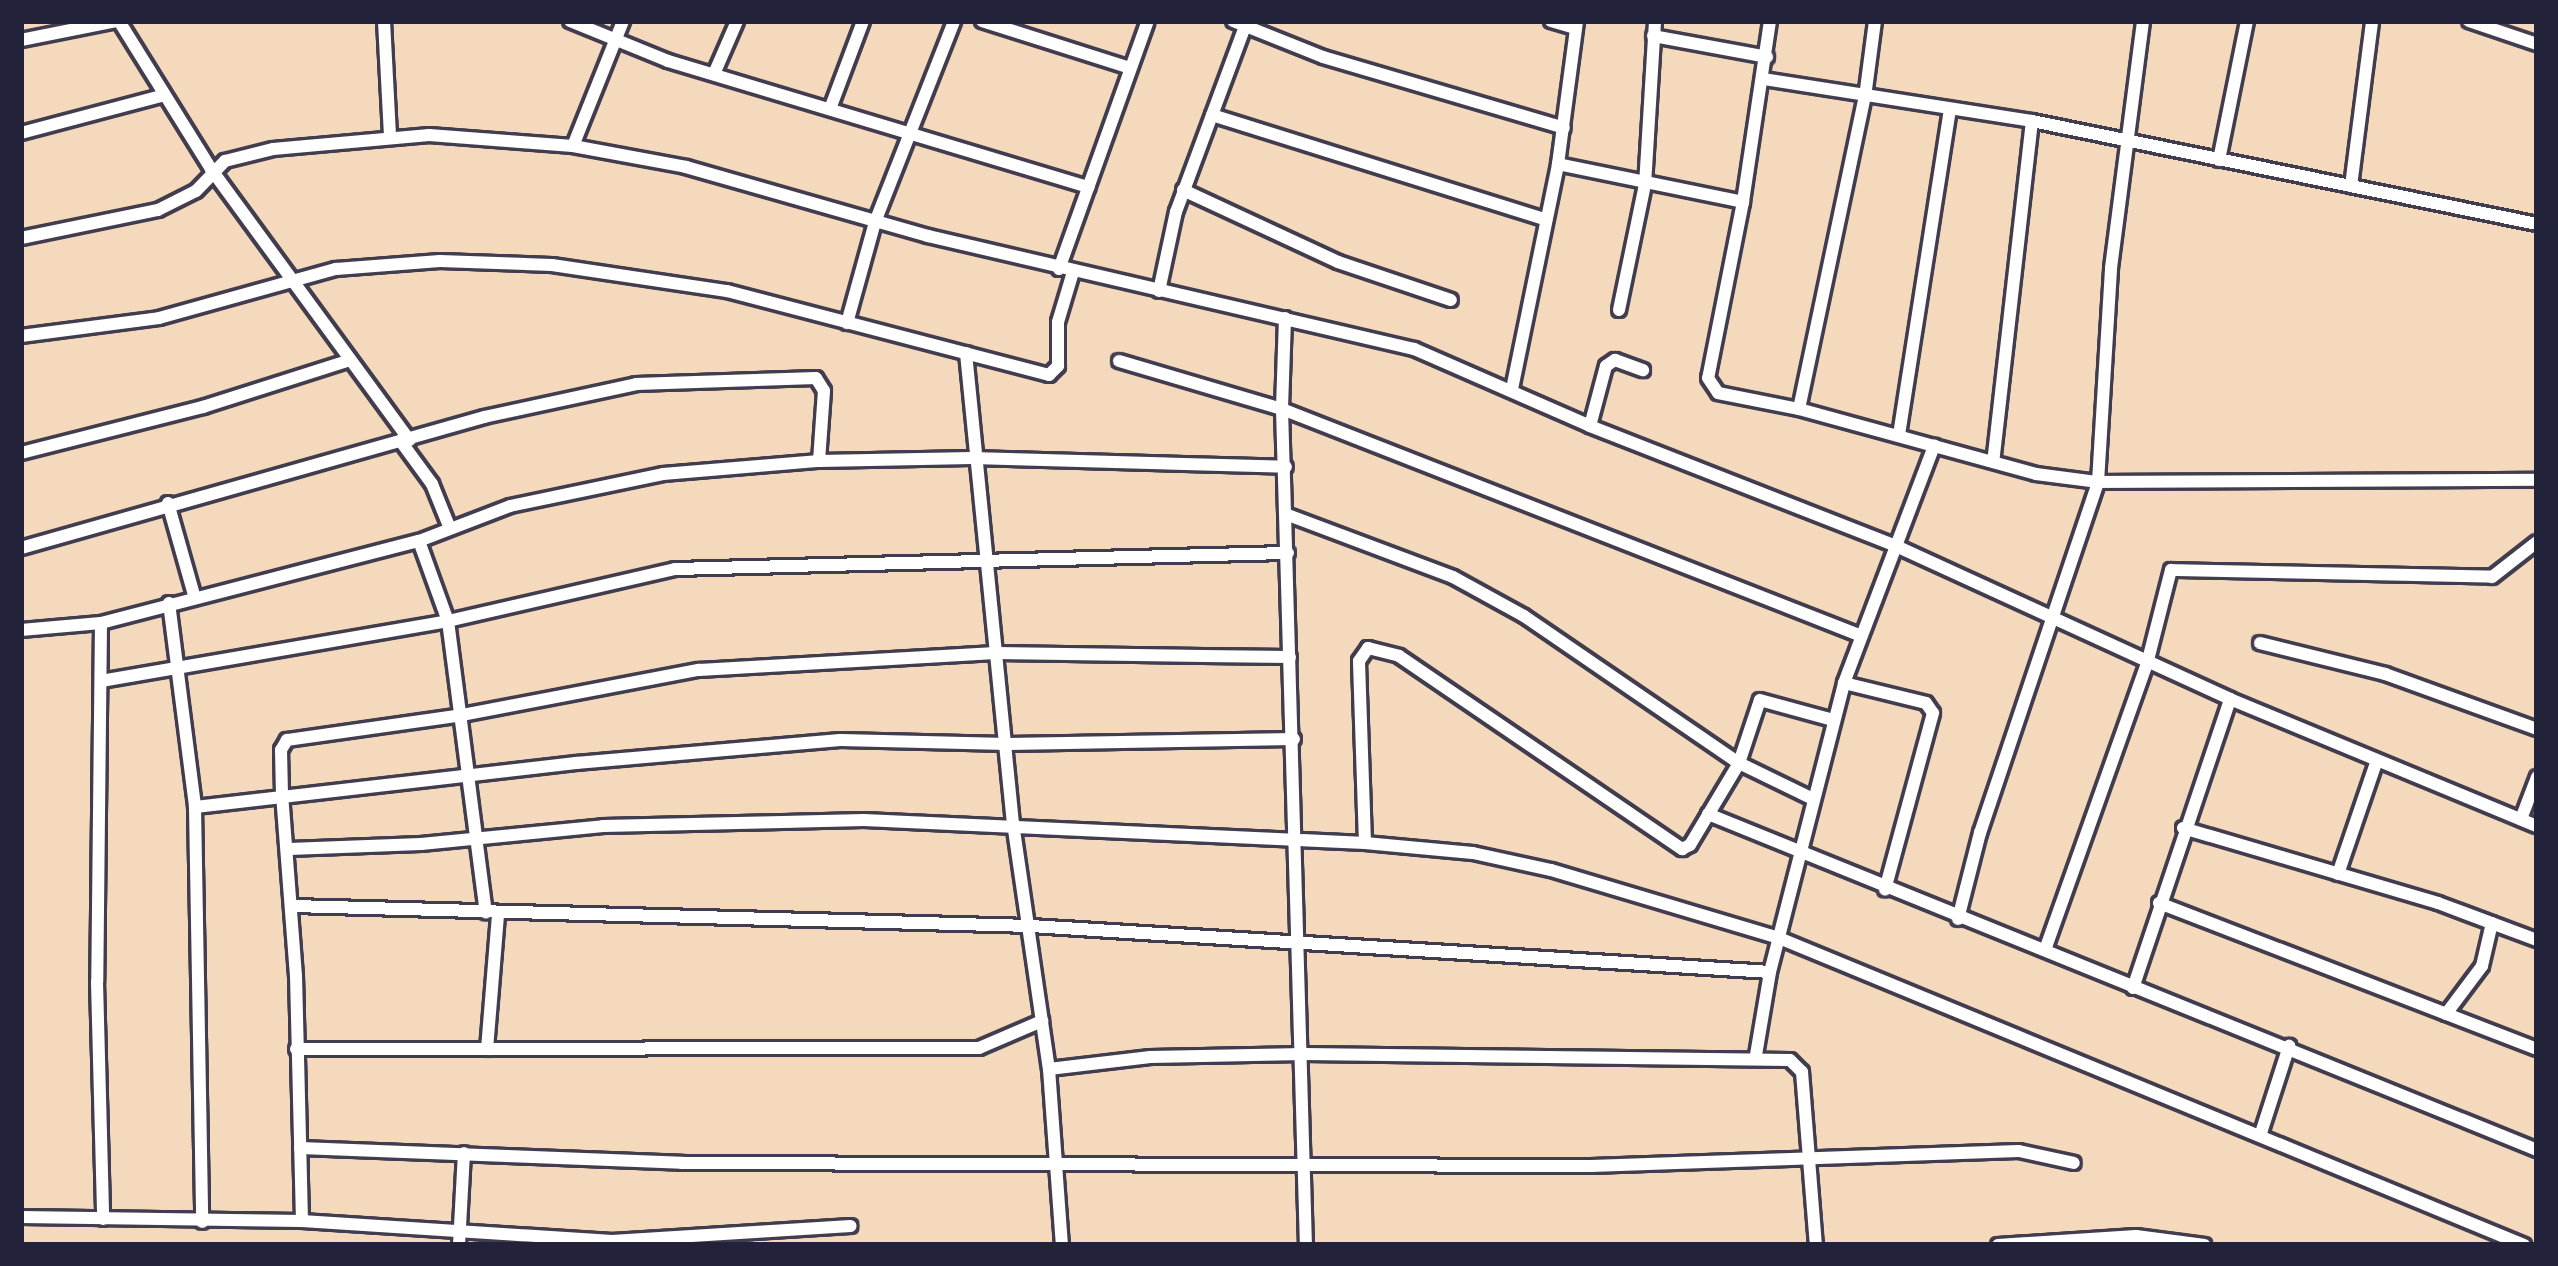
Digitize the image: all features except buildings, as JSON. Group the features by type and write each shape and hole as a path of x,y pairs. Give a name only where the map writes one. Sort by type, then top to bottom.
{"street":[{"path":"21,40 117,21 161,96 406,441 432,484 449,526"},
{"path":"384,21 390,136"},
{"path":"570,21 715,74 1089,187"},
{"path":"573,146 623,21"},
{"path":"715,74 737,21"},
{"path":"830,109 863,21"},
{"path":"847,323 875,222 954,21"},
{"path":"982,21 1130,68"},
{"path":"21,336 159,318 336,269 440,261 552,265 727,290 1054,372 1066,270 1089,187 1148,21"},
{"path":"1512,388 1558,164 1576,25 1551,21"},
{"path":"1771,21 1765,79 1708,382 1718,393 2098,482 2537,480"},
{"path":"1799,409 1865,97 1875,21"},
{"path":"1958,919 1980,833 2098,482 2111,268 2143,21"},
{"path":"2219,160 2247,21"},
{"path":"2351,186 2372,21"},
{"path":"2469,21 2537,44"},
{"path":"1159,291 1183,190 1212,115 1239,23 1323,57 1564,128"},
{"path":"1618,310 1645,185 1654,28 1767,57"},
{"path":"1765,79 2032,121 2537,224"},
{"path":"21,134 161,96"},
{"path":"1898,435 1950,111"},
{"path":"1212,115 1544,219"},
{"path":"1993,461 2032,121"},
{"path":"21,238 158,210 196,191 212,169 239,154 390,136 573,146 686,166 875,222 1414,350 1512,388 1590,426 1896,546 2230,699 2537,826"},
{"path":"1558,164 1743,202"},
{"path":"1183,190 1338,262 1451,300"},
{"path":"1285,318 1282,409 1306,1245"},
{"path":"966,353 972,458 1013,824 1048,1069 1062,1245"},
{"path":"21,453 203,407 350,360"},
{"path":"1590,426 1606,366 1615,360 1643,370"},
{"path":"1119,361 1282,409 1858,635"},
{"path":"21,548 529,405 636,384 816,378 824,391 819,460"},
{"path":"1756,1055 1770,971 1833,719 1858,635 1934,446"},
{"path":"21,630 101,623 194,595 419,541 510,506 663,474 819,460 972,458 1286,466"},
{"path":"168,503 194,595"},
{"path":"1288,515 1453,577 1524,616 1739,763 1811,798"},
{"path":"419,541 448,621 492,913 487,1049"},
{"path":"2045,950 2148,660 2168,574 2177,568 2284,577 2492,577 2503,574 2537,542"},
{"path":"101,681 180,671 448,621 675,568 1288,553"},
{"path":"169,603 195,807 202,1222"},
{"path":"101,623 98,982 103,1220"},
{"path":"2260,643 2385,674 2537,729"},
{"path":"1365,843 1359,661 1368,648 1399,656 1682,849 1690,845 1739,763 1764,698 1833,719"},
{"path":"302,1221 292,907 282,794 281,750 286,740 462,715 699,670 996,652 1290,657"},
{"path":"1844,683 1926,703 1933,713 1885,890"},
{"path":"2134,988 2183,828 2230,699"},
{"path":"195,807 282,794 840,740 1007,744 1294,739"},
{"path":"2338,874 2377,760"},
{"path":"2521,819 2537,776"},
{"path":"1708,814 1885,890 2289,1046 2537,1150"},
{"path":"289,849 662,824 1013,824 1473,853 1779,938 2524,1245"},
{"path":"2183,828 2537,940"},
{"path":"2159,903 2537,1049"},
{"path":"292,907 1031,926 1770,971"},
{"path":"2446,1014 2482,966 2492,923"},
{"path":"296,1049 979,1048 1042,1021"},
{"path":"2260,1136 2289,1046"},
{"path":"1048,1069 1150,1057 1304,1054 1756,1055 1790,1060 1801,1068 1816,1245"},
{"path":"300,1148 662,1162 1302,1166 1591,1166 2019,1151 2074,1163"},
{"path":"459,1245 464,1153"},
{"path":"21,1217 302,1221 634,1241 851,1226"},
{"path":"1998,1245 2136,1236 2204,1245"}]}
